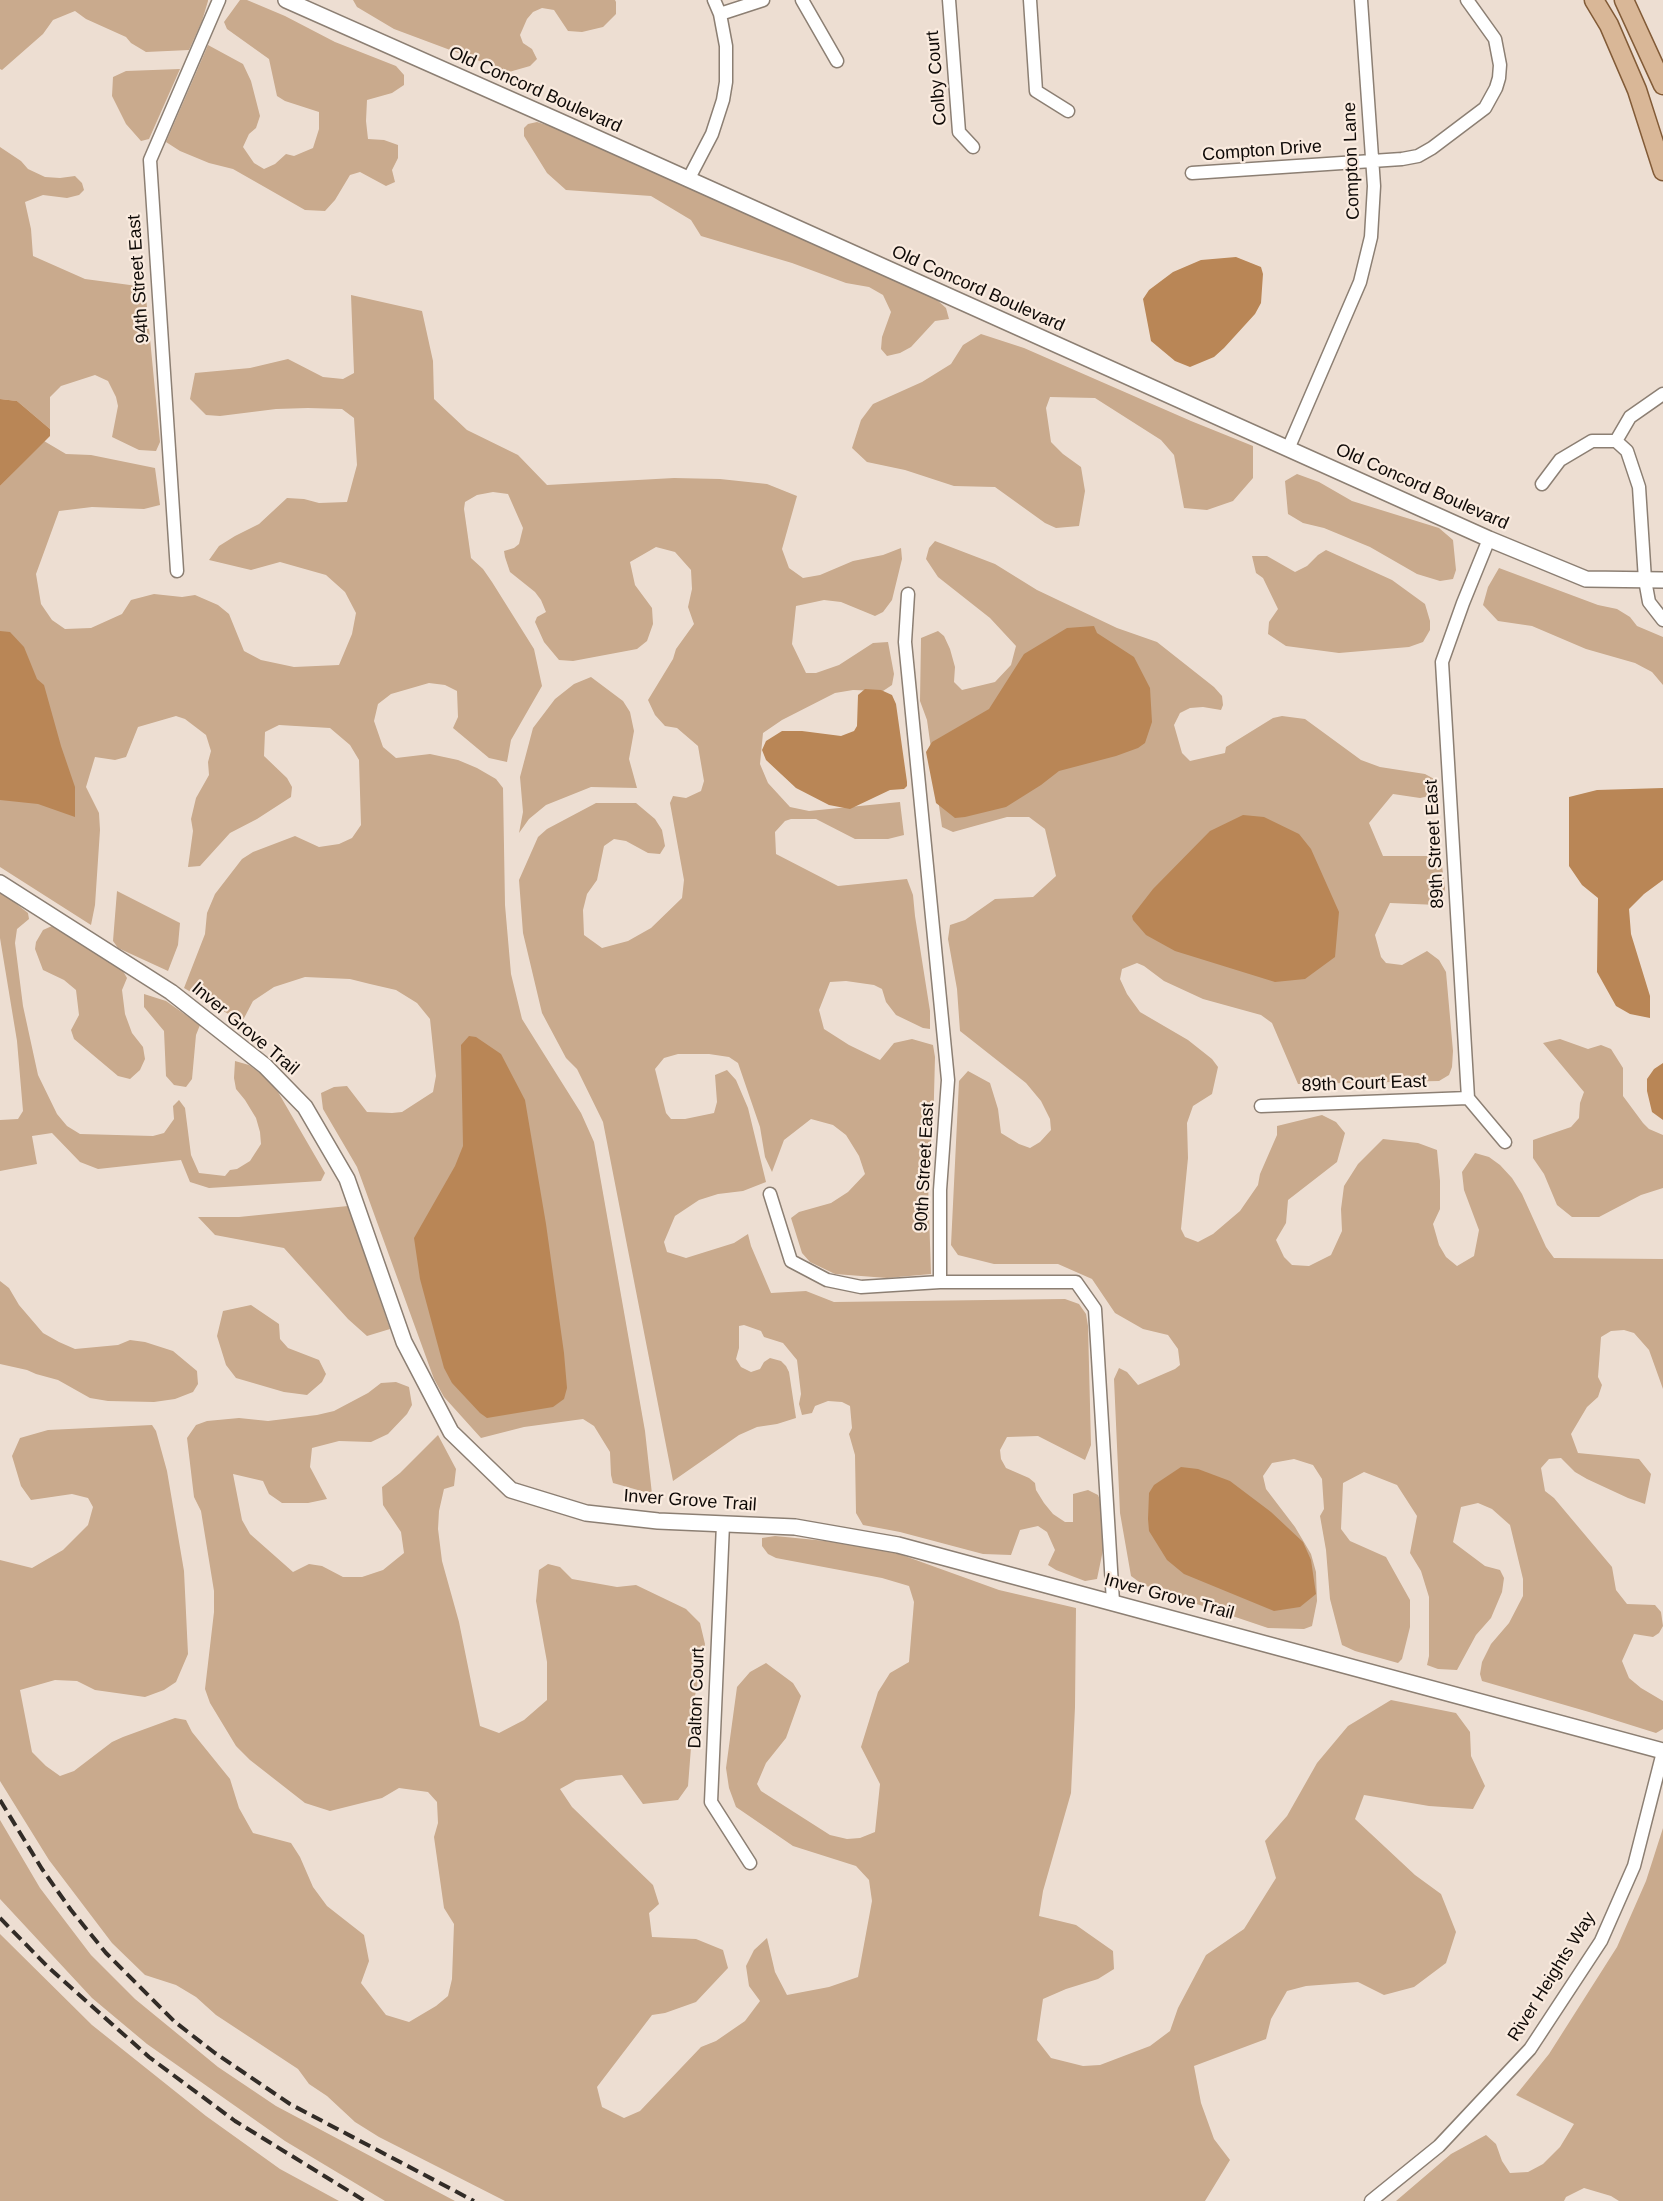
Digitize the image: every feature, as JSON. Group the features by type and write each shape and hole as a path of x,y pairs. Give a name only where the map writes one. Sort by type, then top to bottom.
{"main road":[{"path":"1594,0 1609,25 1637,90 1663,171"},
{"path":"1628,1 1663,85"}],"street":[{"name":"94th Street East","path":"177,570 150,160 219,0"},
{"name":"Old Concord Boulevard","path":"286,0 1489,539 1586,579 1663,580"},
{"path":"688,180 712,134 726,82 726,46 720,14 714,0"},
{"path":"720,14 763,0"},
{"path":"802,0 837,61"},
{"name":"Colby Court","path":"949,0 959,132 973,147"},
{"path":"1030,0 1036,91 1068,111"},
{"name":"Compton Lane","path":"1288,449 1360,282 1367,259 1373,223 1372,161 1361,0"},
{"name":"Compton Drive","path":"1192,173 1409,158 1425,153 1485,108 1499,78 1499,51 1491,34 1467,0"},
{"path":"1616,441 1630,417 1663,394"},
{"path":"1542,484 1560,460 1593,441 1616,441 1627,452 1639,487 1645,580 1649,602 1663,620"},
{"name":"89th Street East","path":"1468,1098 1442,662 1489,539"},
{"name":"90th Street East","path":"908,594 905,642 948,1080 940,1190 940,1282"},
{"name":"Inver Grove Trail","path":"0,883 171,992 265,1066 305,1107 347,1179 404,1342 451,1432 511,1490 586,1513 658,1521 795,1527 898,1545 1663,1752"},
{"path":"1468,1098 1505,1142"},
{"name":"89th Court East","path":"1261,1106 1468,1098"},
{"path":"770,1194 791,1261 827,1280 861,1287 940,1282 1076,1282 1095,1309 1113,1602"},
{"name":"Dalton Court","path":"723,1524 711,1802 750,1863"},
{"name":"River Heights Way","path":"1371,2201 1439,2146 1530,2049 1601,1941 1634,1866 1663,1752"}],"shaded area":[{"path":"0,0 208,1 189,50 146,52 126,37 86,19 75,11 53,20 43,34 2,70 0,69"},
{"path":"240,0 247,0 285,16 335,42 396,66 404,75 404,85 392,93 367,100 368,139 384,140 398,145 398,158 392,170 395,182 386,186 360,172 350,175 335,200 325,211 305,210 233,169 209,163 180,151 166,142 208,45 243,64 251,81 260,116 256,128 249,134 243,147 254,163 264,169 275,164 286,154 294,156 313,148 319,129 319,112 285,101 277,96 269,59 227,29 224,22"},
{"path":"353,0 615,0 616,14 603,27 582,32 568,31 554,10 542,8 533,12 520,35 523,43 532,49 537,59 530,66 509,72 394,29 357,7"},
{"path":"180,69 149,139 141,141 126,124 112,96 113,77 126,71"},
{"path":"537,122 566,131 936,299 946,308 949,319 935,321 911,347 887,356 881,349 882,337 891,312 883,295 869,287 846,283 792,263 701,236 691,220 651,196 566,190 547,173 524,136 524,128 528,124"},
{"path":"0,147 21,161 28,169 45,177 75,176 82,183 84,190 79,195 67,198 43,195 25,202 31,229 33,256 85,279 145,287 160,442 156,451 139,450 112,437 118,406 116,397 108,381 95,375 61,386 50,397 50,429 17,401 0,399"},
{"path":"1236,257 1261,267 1263,274 1261,303 1255,314 1214,357 1190,367 1175,361 1151,341 1143,299 1149,290 1173,272 1201,260"},
{"path":"351,295 422,311 433,361 434,399 467,430 518,455 547,485 674,478 720,479 767,484 797,496 782,549 789,568 803,578 820,575 853,561 883,555 901,548 902,559 892,600 883,612 875,616 841,602 824,600 796,606 792,644 806,673 816,673 839,665 873,643 888,642 894,674 892,685 883,691 853,690 835,693 782,720 763,733 760,764 768,783 790,807 809,811 900,802 904,835 888,839 855,839 816,819 791,819 785,821 775,832 776,854 838,886 907,879 913,895 930,1011 930,1029 896,1015 886,1002 882,989 874,985 846,981 830,982 819,1010 824,1029 849,1045 880,1060 894,1043 912,1039 933,1045 935,1057 933,1134 927,1152 931,1274 887,1278 835,1274 810,1262 802,1253 791,1218 799,1212 831,1203 848,1192 865,1174 859,1156 846,1135 833,1125 811,1119 784,1140 772,1172 765,1157 760,1127 738,1063 729,1057 709,1054 678,1054 664,1058 655,1069 666,1113 671,1119 685,1119 714,1113 717,1102 715,1075 727,1070 736,1080 748,1108 766,1182 743,1191 718,1194 699,1200 675,1216 664,1242 667,1252 686,1258 734,1243 748,1234 771,1293 806,1291 834,1302 1065,1299 1079,1304 1086,1314 1088,1326 1091,1445 1085,1460 1038,1436 1007,1437 1000,1450 1001,1459 1006,1468 1035,1483 1036,1490 1044,1503 1053,1514 1065,1522 1073,1522 1073,1494 1088,1490 1098,1495 1102,1505 1103,1550 1097,1579 1085,1581 1048,1565 1055,1550 1047,1532 1038,1526 1020,1530 1011,1555 983,1554 900,1532 863,1525 856,1513 855,1455 849,1434 852,1428 850,1406 842,1402 828,1401 815,1406 812,1413 802,1415 799,1404 801,1394 797,1360 783,1343 764,1337 761,1331 744,1325 739,1326 739,1348 736,1359 741,1367 751,1372 760,1369 770,1358 781,1361 789,1372 796,1418 757,1427 739,1435 673,1481 603,1122 577,1069 566,1058 542,1013 523,933 519,880 538,837 547,829 596,803 636,803 655,819 662,830 665,846 660,854 648,853 626,841 614,839 604,846 597,880 587,894 583,910 584,935 602,948 628,941 651,928 682,898 684,880 670,803 673,796 686,798 701,791 704,781 698,746 677,728 665,726 655,715 648,700 673,659 676,649 694,624 688,607 692,589 691,570 675,552 656,547 630,562 635,585 652,608 653,624 647,641 637,649 573,661 559,660 544,642 535,622 537,617 546,612 541,600 535,592 510,572 505,557 504,551 519,544 523,528 508,494 493,492 477,495 465,502 464,509 471,558 492,582 534,649 542,686 511,740 507,762 489,758 453,728 458,717 457,691 445,685 429,683 391,694 378,704 374,721 383,747 396,758 430,754 458,760 496,779 503,788 505,905 511,974 522,1019 581,1113 594,1142 645,1431 652,1494 613,1483 610,1452 594,1426 583,1419 524,1427 481,1438 444,1397 434,1379 357,1167 323,1109 321,1093 334,1087 347,1086 367,1112 392,1113 402,1112 433,1092 436,1076 430,1019 417,1003 396,990 350,979 305,977 274,987 253,1001 242,1022 184,988 205,934 207,913 215,894 242,859 253,852 295,836 319,847 339,844 352,838 361,825 359,760 350,745 330,728 279,725 265,732 264,756 287,778 292,787 291,797 230,833 200,866 188,867 193,831 191,819 196,798 209,775 208,762 211,751 206,735 185,719 176,716 138,727 126,757 115,760 95,757 86,787 99,813 100,830 95,905 91,925 0,867 0,486 44,441 66,454 91,455 155,468 160,505 144,509 92,507 59,511 36,574 41,604 52,620 65,629 91,628 122,614 131,600 154,594 182,597 195,595 218,605 229,614 244,651 261,660 294,667 339,665 352,634 356,613 345,592 326,575 280,562 251,570 209,560 219,546 259,524 287,498 319,503 347,502 357,465 354,418 342,409 308,408 276,409 220,416 206,415 190,399 195,373 250,368 288,359 323,377 343,379 354,373"},
{"path":"981,334 1024,348 1253,446 1253,478 1233,501 1207,510 1184,508 1174,455 1161,440 1095,398 1050,397 1046,408 1051,442 1081,467 1085,491 1079,526 1056,528 1045,523 995,487 954,486 905,470 867,462 852,448 861,420 873,404 922,382 951,364 963,345"},
{"path":"0,399 17,401 50,429 50,436 0,486"},
{"path":"1297,474 1319,482 1352,501 1439,528 1453,540 1456,570 1453,579 1440,581 1417,574 1370,547 1324,528 1303,523 1288,514 1285,481"},
{"path":"935,541 995,564 1037,590 1117,628 1157,642 1214,687 1222,696 1221,710 1203,707 1190,708 1180,713 1174,725 1182,753 1190,761 1225,753 1226,747 1273,718 1282,716 1305,719 1361,760 1380,767 1425,774 1436,780 1438,794 1420,798 1393,794 1369,823 1383,856 1435,856 1442,866 1445,888 1443,900 1438,905 1390,903 1375,935 1381,957 1386,963 1402,965 1427,951 1439,960 1446,972 1453,1051 1449,1075 1439,1081 1298,1084 1272,1023 1261,1015 1203,999 1164,981 1137,963 1122,969 1120,979 1140,1012 1188,1040 1212,1059 1218,1067 1212,1094 1193,1106 1187,1123 1188,1158 1181,1229 1185,1237 1198,1242 1213,1234 1240,1211 1258,1185 1260,1174 1277,1135 1277,1126 1322,1115 1336,1122 1345,1133 1337,1162 1288,1200 1286,1223 1276,1240 1284,1257 1292,1265 1309,1266 1331,1255 1342,1231 1341,1209 1344,1186 1358,1164 1383,1139 1418,1143 1437,1150 1440,1209 1433,1224 1439,1245 1446,1257 1457,1266 1474,1256 1479,1230 1464,1190 1462,1172 1475,1153 1489,1157 1512,1178 1522,1194 1546,1247 1554,1258 1663,1259 1663,1389 1649,1350 1634,1333 1624,1330 1611,1331 1601,1337 1598,1377 1602,1385 1598,1397 1587,1407 1571,1434 1578,1453 1639,1459 1651,1474 1645,1504 1587,1479 1575,1472 1561,1458 1549,1459 1541,1468 1545,1491 1554,1498 1612,1567 1616,1590 1627,1604 1655,1605 1661,1612 1663,1626 1659,1633 1653,1637 1634,1634 1622,1661 1629,1678 1663,1701 1663,1729 1656,1733 1482,1681 1480,1674 1482,1662 1491,1644 1509,1623 1523,1596 1523,1579 1510,1525 1492,1509 1478,1503 1461,1507 1453,1542 1485,1566 1500,1570 1504,1578 1502,1592 1491,1618 1476,1635 1457,1670 1438,1669 1427,1665 1429,1597 1421,1571 1410,1553 1417,1516 1397,1485 1364,1472 1343,1483 1341,1529 1350,1541 1386,1557 1410,1600 1410,1627 1402,1659 1398,1663 1342,1645 1330,1599 1326,1550 1320,1516 1324,1509 1322,1479 1313,1465 1294,1459 1272,1463 1263,1476 1266,1489 1295,1527 1311,1554 1316,1572 1317,1601 1312,1626 1304,1629 1268,1628 1158,1591 1131,1576 1120,1513 1114,1379 1119,1368 1127,1372 1138,1385 1175,1369 1180,1365 1178,1349 1168,1335 1143,1329 1115,1313 1092,1279 1058,1264 994,1264 958,1255 951,1245 959,1081 968,1071 990,1083 998,1109 1001,1133 1019,1144 1030,1148 1040,1142 1051,1130 1050,1119 1041,1101 1026,1083 960,1031 957,989 948,939 950,925 965,920 995,899 1033,897 1056,876 1045,829 1029,817 1007,817 953,832 942,827 927,720 920,701 921,638 938,631 944,636 955,667 954,682 962,690 995,682 1011,665 1016,646 990,618 938,577 926,559 929,548"},
{"path":"1326,550 1392,580 1425,604 1430,630 1423,642 1409,647 1339,653 1286,646 1268,634 1269,622 1278,609 1263,578 1256,573 1252,556 1267,556 1295,572 1307,566"},
{"path":"1499,568 1598,605 1617,609 1630,617 1637,626 1663,637 1663,685 1652,672 1635,663 1586,649 1532,626 1498,621 1483,605 1488,587"},
{"path":"1094,626 1097,633 1134,657 1150,688 1152,722 1145,743 1116,756 1059,771 1006,807 955,818 936,803 926,752 932,742 989,709 1024,654 1067,628"},
{"path":"0,631 10,632 24,647 37,679 44,685 75,787 75,817 38,804 0,800"},
{"path":"591,677 623,701 630,712 634,731 629,759 637,788 591,787 546,805 529,819 519,833 523,812 520,777 533,728 555,699 574,684"},
{"path":"865,689 881,690 892,695 896,704 907,782 904,789 890,790 850,809 829,805 796,788 766,760 762,750 766,741 782,731 841,736 854,731 857,726 858,695"},
{"path":"1663,788 1663,880 1629,909 1631,934 1650,996 1650,1018 1630,1014 1616,1006 1597,972 1598,898 1582,885 1569,866 1569,797 1597,790"},
{"path":"1243,815 1264,817 1299,834 1311,849 1339,912 1335,957 1305,979 1275,982 1175,951 1146,935 1133,920 1132,916 1153,889 1210,831"},
{"path":"0,891 28,913 29,919 17,929 15,943 23,1006 38,1075 57,1114 67,1126 80,1134 153,1136 164,1133 174,1119 173,1106 179,1100 185,1108 191,1155 199,1173 225,1176 230,1170 237,1169 250,1161 261,1144 256,1118 236,1089 235,1061 249,1065 264,1076 278,1092 325,1173 321,1181 209,1188 190,1182 181,1160 98,1169 80,1162 52,1133 32,1136 37,1164 0,1171 0,1120 18,1119 23,1111 17,1041 0,938"},
{"path":"117,891 180,923 178,945 168,971 118,948 113,941"},
{"path":"52,926 123,971 127,978 122,990 125,1014 132,1033 143,1047 145,1059 140,1070 130,1079 118,1076 74,1039 71,1030 79,1015 76,990 64,980 43,970 35,949 43,930"},
{"path":"144,994 166,1001 200,1025 196,1035 192,1079 186,1087 174,1085 166,1076 164,1031 144,1007"},
{"path":"469,1036 476,1037 501,1054 525,1100 546,1224 567,1388 564,1399 553,1407 487,1418 452,1383 444,1368 420,1279 414,1238 455,1166 463,1146 461,1045"},
{"path":"1560,1039 1588,1049 1601,1045 1611,1049 1623,1068 1623,1096 1649,1129 1663,1135 1663,1188 1641,1195 1599,1217 1572,1217 1557,1205 1544,1174 1533,1158 1533,1140 1571,1127 1579,1118 1580,1103 1584,1092 1543,1043"},
{"path":"1663,1063 1663,1120 1652,1112 1647,1079 1654,1069"},
{"path":"348,1206 390,1329 367,1336 348,1319 284,1248 215,1235 198,1217 239,1217"},
{"path":"0,1281 9,1288 19,1305 43,1333 59,1342 75,1349 118,1345 130,1340 145,1342 173,1351 197,1371 198,1384 193,1392 175,1399 154,1402 108,1401 90,1398 58,1380 0,1364"},
{"path":"251,1305 279,1324 280,1339 288,1348 319,1360 326,1374 322,1382 307,1395 284,1392 236,1378 226,1365 217,1336 223,1311"},
{"path":"396,1382 409,1387 412,1405 407,1414 388,1434 371,1442 339,1441 312,1448 310,1467 327,1499 308,1503 282,1503 269,1494 263,1481 233,1474 242,1520 250,1534 293,1572 309,1564 322,1566 343,1577 362,1577 383,1570 404,1553 401,1532 383,1505 382,1487 400,1473 438,1435 456,1469 454,1486 444,1489 439,1511 438,1529 442,1561 459,1622 480,1726 499,1733 524,1720 547,1700 547,1662 536,1601 539,1570 548,1564 560,1567 572,1579 617,1587 636,1585 686,1609 700,1623 705,1644 695,1696 688,1786 678,1800 643,1804 622,1775 576,1780 560,1789 572,1807 653,1885 659,1904 649,1913 652,1937 696,1939 723,1950 728,1968 696,2002 652,2015 597,2087 602,2107 624,2118 640,2111 701,2047 716,2041 745,2021 760,2001 749,1986 746,1966 754,1950 767,1938 775,1972 787,1995 829,1987 858,1977 872,1901 869,1880 856,1866 793,1846 736,1807 729,1788 726,1768 737,1687 750,1672 766,1663 793,1683 801,1696 786,1738 766,1763 757,1784 761,1791 830,1835 847,1839 860,1838 875,1832 880,1784 861,1747 878,1692 890,1673 909,1662 914,1602 909,1586 882,1578 776,1558 768,1554 762,1546 762,1538 775,1536 877,1546 999,1590 1076,1608 1071,1793 1043,1891 1039,1916 1076,1925 1113,1951 1114,1969 1098,1979 1043,1999 1037,2040 1051,2058 1083,2066 1100,2065 1150,2046 1170,2031 1178,2008 1206,1955 1244,1929 1276,1878 1265,1841 1287,1816 1317,1763 1348,1726 1391,1700 1456,1713 1470,1732 1471,1756 1485,1786 1473,1809 1429,1806 1364,1795 1355,1819 1415,1875 1441,1894 1456,1932 1446,1963 1414,1987 1384,1995 1358,1982 1306,1986 1287,1991 1271,2019 1266,2039 1194,2066 1201,2103 1214,2139 1230,2160 1205,2201 505,2201 379,2137 355,2122 327,2096 309,2084 298,2069 216,2015 196,1997 176,1985 145,1975 112,1943 49,1860 0,1781 0,1560 32,1568 63,1550 88,1525 93,1507 88,1498 72,1494 31,1500 21,1486 12,1456 20,1438 48,1430 152,1425 156,1431 167,1471 184,1571 188,1654 176,1682 164,1690 145,1697 95,1690 77,1681 55,1680 20,1690 32,1752 60,1776 74,1771 112,1742 123,1737 175,1718 186,1720 192,1732 230,1779 239,1808 253,1833 291,1843 313,1887 327,1906 364,1935 369,1961 361,1983 386,2015 409,2022 448,1996 452,1979 454,1924 444,1908 434,1837 438,1823 437,1802 428,1792 399,1788 382,1798 330,1811 305,1803 250,1760 236,1746 210,1703 205,1689 214,1612 214,1591 201,1511 194,1497 187,1438 196,1425 207,1421 239,1418 268,1421 334,1411 368,1393 381,1383"},
{"path":"1181,1467 1198,1469 1230,1481 1271,1512 1303,1542 1311,1560 1316,1594 1300,1607 1274,1611 1184,1574 1167,1560 1149,1531 1149,1493 1154,1485"},
{"path":"0,1820 40,1888 91,1955 135,1999 218,2067 276,2106 455,2201 385,2201 285,2141 147,2044 92,1998 0,1899"},
{"path":"1663,1828 1663,2201 1619,2201 1611,2196 1584,2188 1566,2197 1564,2201 1396,2201 1451,2154 1486,2135 1496,2144 1502,2161 1510,2173 1528,2172 1543,2164 1560,2147 1574,2124 1516,2095 1549,2054 1617,1947 1646,1881"},
{"path":"0,1934 92,2025 206,2116 280,2169 339,2201 0,2201"}],"railway":[{"path":"0,1800 42,1869 71,1910 106,1953 175,2022 215,2053 290,2104 474,2201"},
{"path":"0,1918 48,1967 149,2057 235,2121 365,2201"}]}
